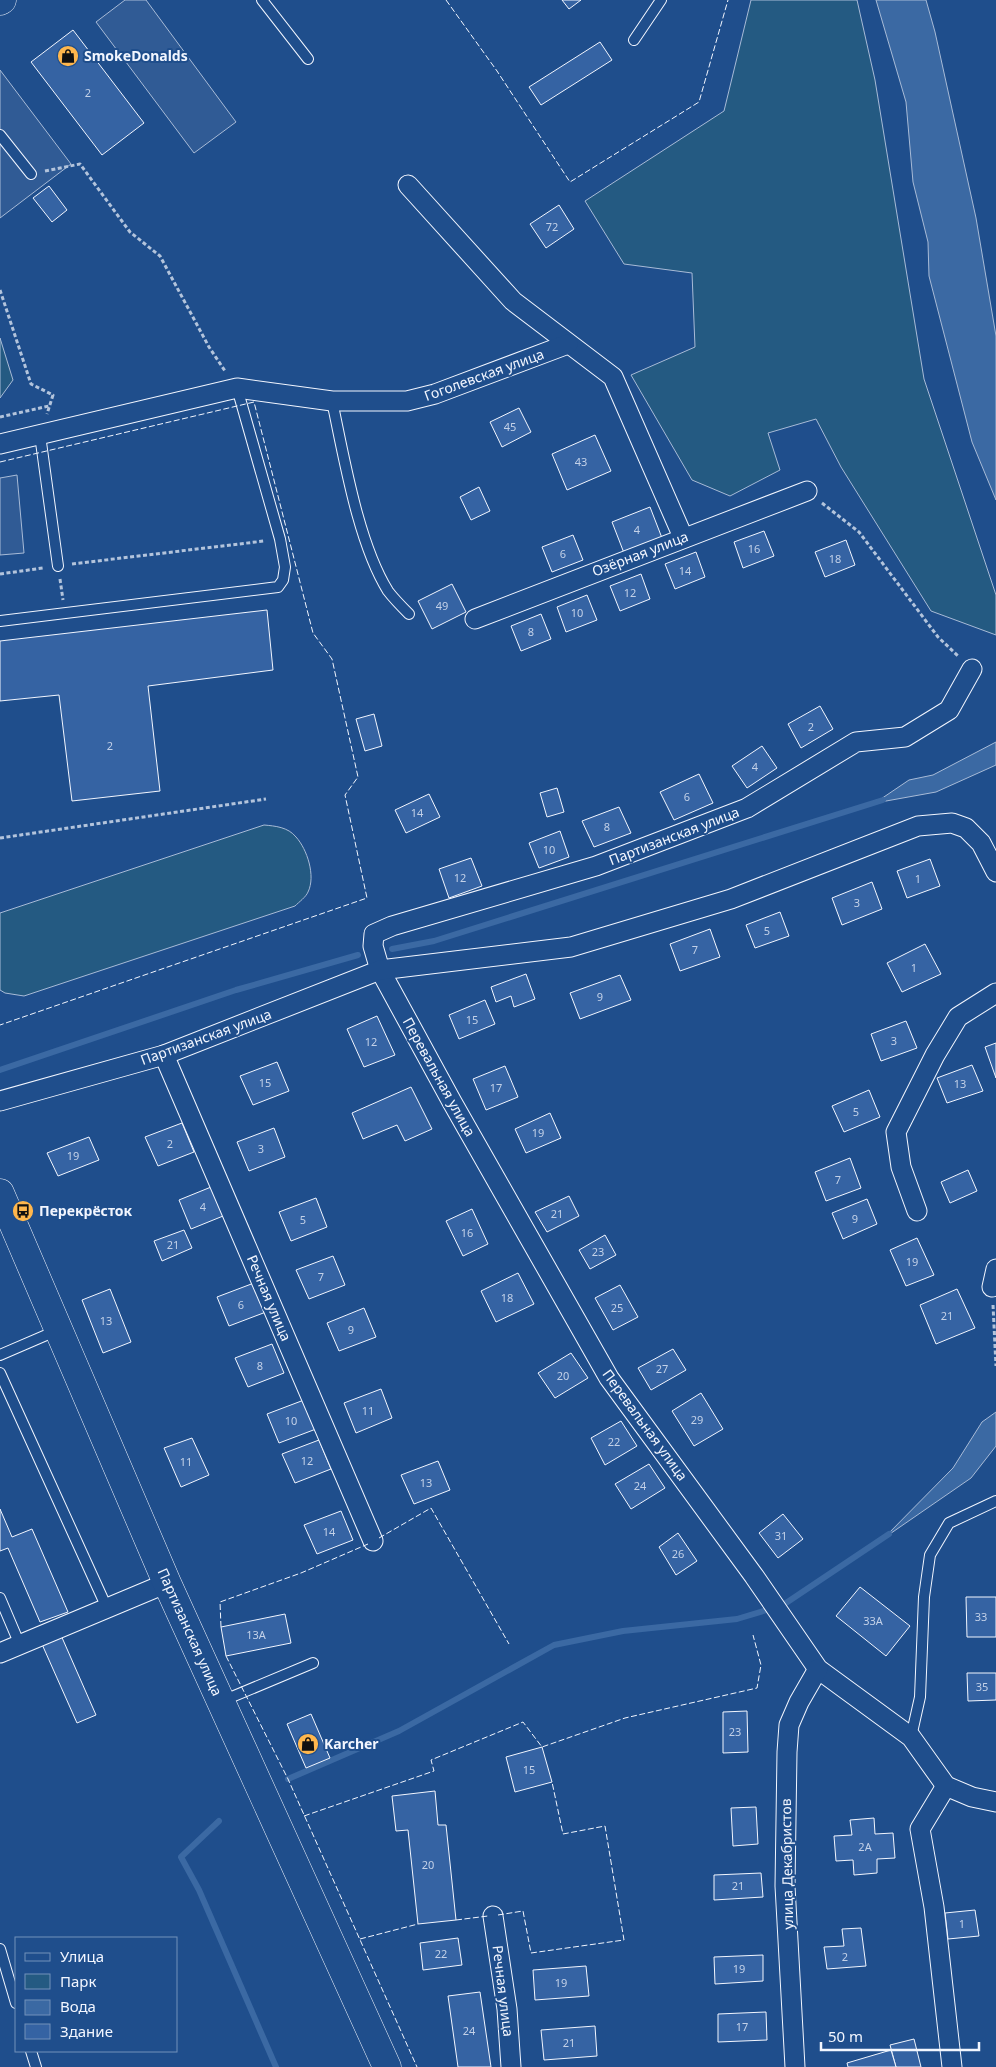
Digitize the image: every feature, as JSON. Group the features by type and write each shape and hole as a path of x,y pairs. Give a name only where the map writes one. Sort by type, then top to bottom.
{"highway":[{"name":"Партизанская улица","path":"0,1193 167,1583 387,2067"}],"street":[{"name":"Гоголевская улица","path":"408,185 512,301 568,344"},
{"name":"Гоголевская улица","path":"0,444 237,388 332,401 370,403 416,399 435,394 568,344"},
{"path":"568,344 590,358 613,377 683,537"},
{"name":"Озёрная улица","path":"475,619 683,537 807,491"},
{"name":"Партизанская улица","path":"380,970 373,946 374,934 392,926 596,866 747,808 856,742 905,737 949,710 972,669"},
{"name":"Партизанская улица","path":"0,1102 164,1055 380,970 571,948 731,899 918,826 952,823 966,828 981,843 996,872"},
{"name":"Перевальная улица","path":"380,970 452,1102 609,1378 754,1576 818,1669 911,1738 946,1786"},
{"path":"917,1211 901,1167 896,1132 935,1055 958,1017 996,993"},
{"name":"Речная улица","path":"164,1055 373,1542"},
{"path":"0,1653 167,1583"},
{"name":"улица Декабристов","path":"795,2067 784,1886 786,1752 789,1725 799,1702 818,1669"},
{"path":"952,2067 934,1908 920,1829 946,1786 972,1797 996,1802"},
{"name":"Речная улица","path":"493,1916 507,2009 511,2067"}],"lane":[{"path":"262,0 308,59"},
{"path":"634,40 661,0"},
{"path":"0,135 31,174"},
{"path":"0,622 278,587 283,580 285,567 280,539 237,388"},
{"path":"332,401 352,491 370,550 389,591 409,614"},
{"path":"40,435 58,566"},
{"path":"0,1355 59,1329"},
{"path":"0,1373 107,1608"},
{"path":"911,1738 920,1698 924,1597 930,1555 949,1523 996,1501"},
{"path":"0,1598 20,1645"},
{"path":"221,1701 313,1663"},
{"path":"0,1949 15,2000"},
{"path":"31,2052 36,2067"}],"path":[{"path":"31,174 80,164 130,232 160,256 209,347 237,388"},
{"path":"0,290 30,384 53,395"},
{"path":"0,417 49,406"},
{"path":"807,491 860,532 938,637 972,669"},
{"path":"0,574 280,539"},
{"path":"58,566 65,614"},
{"path":"0,838 266,799"},
{"path":"994,1278 996,1366"}],"green space":[{"path":"751,0 857,0 875,80 924,379 996,595 996,635 931,611 841,467 816,419 768,433 780,470 730,496 692,480 631,375 695,347 692,273 624,264 585,201 724,111"},
{"path":"0,338 13,380 0,398"},
{"path":"264,825 289,831 300,842 307,855 311,871 310,886 306,896 295,906 24,996 5,993 0,990 0,913"}],"shaded area":[{"path":"125,0 146,0 236,122 194,153 96,22"},
{"path":"0,70 71,164 0,218"},
{"path":"17,475 24,553 0,555 0,478"}],"water":[{"path":"876,0 926,0 935,32 976,218 996,336 996,500 972,442 929,276 928,242 913,182 906,102"},
{"path":"996,742 996,765 936,792 875,803 909,780 933,775"},
{"path":"996,1412 996,1446 971,1478 884,1538 953,1468 982,1422"}],"building":[{"path":"562,0 581,0 569,9"},
{"path":"73,30 144,123 102,155 31,62"},
{"path":"600,42 612,60 541,105 529,87"},
{"path":"49,186 67,210 52,222 33,198"},
{"path":"559,205 574,229 546,248 530,224"},
{"path":"519,408 531,432 502,447 490,422"},
{"path":"595,435 611,471 567,490 552,454"},
{"path":"479,487 490,511 471,520 460,497"},
{"path":"650,507 662,538 624,553 612,522"},
{"path":"764,531 774,556 743,568 734,542"},
{"path":"573,535 583,560 552,572 542,547"},
{"path":"846,540 855,565 825,577 815,552"},
{"path":"696,552 705,577 675,589 665,564"},
{"path":"641,574 650,599 620,611 610,586"},
{"path":"452,584 466,612 432,629 418,601"},
{"path":"587,595 597,620 566,632 557,607"},
{"path":"267,610 273,670 148,686 160,791 72,801 59,695 0,701 0,641"},
{"path":"541,614 551,639 521,651 511,626"},
{"path":"820,706 833,729 801,748 788,724"},
{"path":"374,714 382,746 365,751 356,719"},
{"path":"762,746 777,768 747,788 732,766"},
{"path":"699,774 713,803 674,820 660,792"},
{"path":"557,788 564,812 547,817 540,793"},
{"path":"429,794 440,817 406,833 395,810"},
{"path":"619,807 631,833 594,847 582,821"},
{"path":"560,831 569,857 539,868 529,843"},
{"path":"471,858 482,886 449,898 439,869"},
{"path":"930,859 940,886 907,898 897,871"},
{"path":"872,882 882,909 842,925 832,898"},
{"path":"780,912 789,936 755,948 746,925"},
{"path":"710,929 720,957 680,971 670,944"},
{"path":"925,944 941,974 902,992 887,963"},
{"path":"526,974 535,999 514,1007 511,996 496,1002 491,987"},
{"path":"620,975 631,1000 580,1019 570,993"},
{"path":"485,1000 495,1024 459,1039 449,1015"},
{"path":"377,1016 395,1055 364,1067 347,1029"},
{"path":"906,1021 917,1048 881,1061 871,1034"},
{"path":"996,1043 996,1078 985,1047"},
{"path":"277,1062 289,1091 253,1105 240,1076"},
{"path":"972,1065 983,1091 947,1103 937,1078"},
{"path":"505,1066 518,1097 486,1110 473,1079"},
{"path":"411,1087 432,1129 405,1141 397,1125 363,1139 352,1113"},
{"path":"869,1090 880,1117 844,1132 832,1106"},
{"path":"550,1113 561,1138 526,1153 515,1129"},
{"path":"182,1123 194,1152 158,1166 145,1137"},
{"path":"274,1128 285,1157 249,1171 237,1142"},
{"path":"89,1137 99,1160 58,1176 47,1153"},
{"path":"850,1158 861,1188 826,1201 815,1172"},
{"path":"968,1170 977,1191 950,1203 941,1182"},
{"path":"216,1185 228,1214 191,1229 179,1200"},
{"path":"569,1196 579,1216 547,1232 535,1212"},
{"path":"316,1198 327,1227 291,1241 279,1212"},
{"path":"867,1199 877,1224 843,1239 832,1213"},
{"path":"472,1209 488,1244 463,1256 446,1221"},
{"path":"184,1230 192,1248 162,1261 154,1241"},
{"path":"605,1235 616,1255 590,1269 579,1250"},
{"path":"917,1238 934,1275 906,1286 890,1250"},
{"path":"333,1256 345,1285 309,1299 296,1270"},
{"path":"518,1273 534,1304 496,1322 481,1291"},
{"path":"254,1283 266,1312 229,1326 217,1297"},
{"path":"620,1285 638,1317 613,1330 595,1298"},
{"path":"110,1289 131,1342 103,1353 82,1300"},
{"path":"957,1289 975,1328 936,1344 920,1305"},
{"path":"364,1308 376,1337 339,1351 327,1323"},
{"path":"272,1344 284,1373 248,1387 235,1358"},
{"path":"673,1349 686,1370 651,1390 638,1368"},
{"path":"571,1353 588,1378 555,1398 538,1373"},
{"path":"381,1389 392,1418 356,1433 344,1403"},
{"path":"701,1393 723,1429 694,1446 672,1411"},
{"path":"304,1400 316,1429 279,1443 267,1414"},
{"path":"621,1421 637,1446 605,1465 591,1438"},
{"path":"192,1438 209,1475 181,1487 164,1448"},
{"path":"319,1440 331,1469 295,1483 282,1454"},
{"path":"438,1461 450,1490 414,1504 401,1475"},
{"path":"649,1464 665,1488 631,1509 615,1484"},
{"path":"0,1509 12,1537 32,1529 68,1612 40,1622 8,1548 0,1551"},
{"path":"341,1511 353,1540 317,1554 304,1525"},
{"path":"783,1514 803,1539 778,1558 759,1533"},
{"path":"678,1533 697,1561 676,1575 659,1547"},
{"path":"860,1587 910,1626 886,1656 836,1616"},
{"path":"966,1597 996,1597 996,1637 967,1637"},
{"path":"285,1614 291,1643 226,1656 221,1627"},
{"path":"60,1633 96,1715 77,1723 41,1642"},
{"path":"967,1673 996,1673 996,1700 968,1701"},
{"path":"747,1711 748,1752 723,1753 723,1712"},
{"path":"311,1714 330,1758 306,1768 287,1724"},
{"path":"542,1747 552,1782 515,1792 506,1757"},
{"path":"435,1791 438,1825 446,1825 456,1920 418,1924 408,1830 396,1831 392,1796"},
{"path":"756,1807 758,1844 733,1846 731,1808"},
{"path":"874,1818 875,1834 893,1833 895,1858 877,1859 877,1873 854,1875 853,1860 836,1861 834,1836 852,1835 850,1820"},
{"path":"761,1873 763,1897 714,1900 714,1875"},
{"path":"975,1910 979,1936 948,1939 945,1913"},
{"path":"861,1928 866,1966 827,1969 824,1947 844,1946 842,1929"},
{"path":"458,1938 462,1965 423,1970 420,1943"},
{"path":"763,1955 763,1981 715,1984 714,1957"},
{"path":"586,1966 589,1996 535,2000 533,1970"},
{"path":"480,1992 491,2067 458,2067 448,1996"},
{"path":"766,2012 767,2040 718,2042 718,2014"},
{"path":"595,2026 597,2056 544,2060 541,2030"},
{"path":"914,2039 921,2067 896,2067 890,2045"},
{"path":"891,2050 896,2067 848,2067 847,2063"}],"waterway":[{"path":"392,949 434,941 883,800"},
{"path":"0,1070 236,990 358,955"},
{"path":"288,1779 399,1731 554,1645 623,1631 737,1619 783,1605 889,1534"},
{"path":"219,1821 181,1857 199,1890 276,2067"}],"fence":[{"path":"446,0 497,71 570,182 699,102 728,0"},
{"path":"0,462 254,402 313,633 332,659 358,777 345,795 367,898 0,1025"},
{"path":"379,1538 431,1508 509,1644"},
{"path":"221,1627 220,1602 301,1573 368,1544"},
{"path":"304,1816 434,1771 431,1760 523,1722 542,1747 625,1718 757,1688 761,1665 753,1635"},
{"path":"226,1656 288,1779 417,2067"},
{"path":"498,1915 523,1911 531,1953 624,1940 605,1826 563,1834 552,1782"},
{"path":"456,1920 488,1916"},
{"path":"360,1939 418,1924"}],"place":[{"name":"SmokeDonalds","path":"68,56"},
{"name":"Перекрёсток","path":"23,1211"},
{"name":"Karcher","path":"308,1744"}]}
